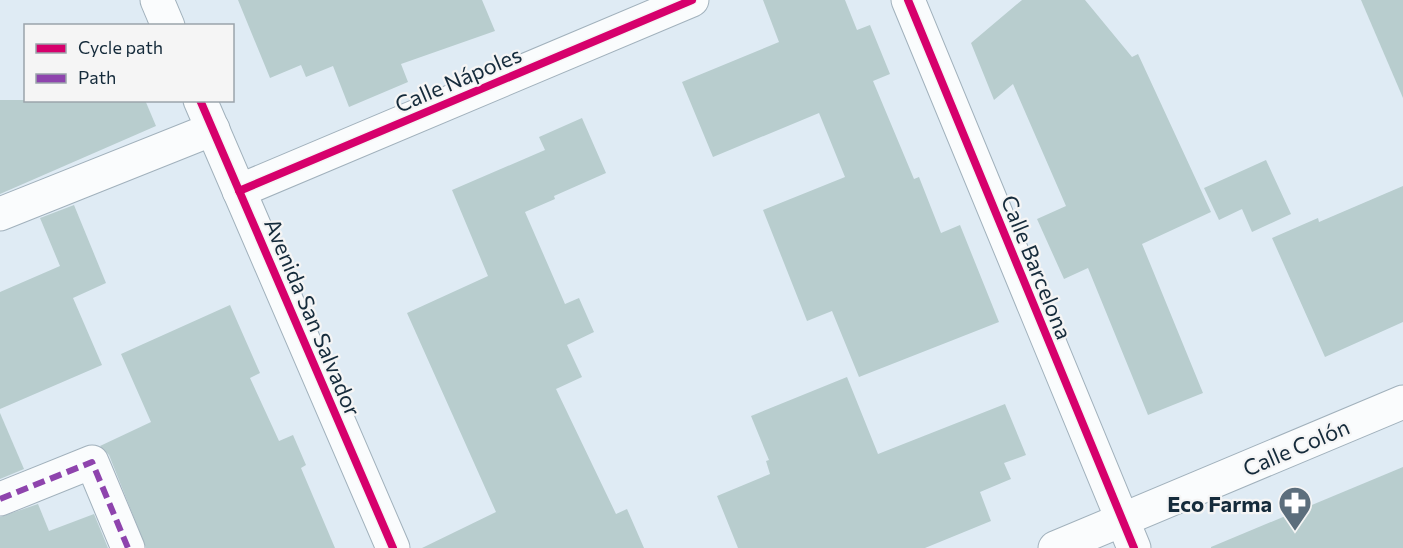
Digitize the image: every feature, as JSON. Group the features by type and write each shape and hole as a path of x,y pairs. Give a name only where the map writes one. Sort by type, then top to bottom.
{"street":[{"path":"157,0 167,24"},
{"name":"Calle Nápoles","path":"239,191 692,0"},
{"name":"Calle Barcelona","path":"908,0 1128,534"},
{"path":"0,214 207,115"},
{"name":"Avenida San Salvador","path":"207,115 393,548"},
{"name":"Calle Colón","path":"1055,548 1128,534 1403,402"},
{"path":"0,499 92,462 128,548"}],"building":[{"path":"238,0 482,0 495,31 401,64 408,82 349,107 333,66 306,77 301,65 270,78"},
{"path":"763,0 845,0 857,30 870,25 890,74 873,81 914,179 919,177 941,233 960,225 999,322 859,377 832,311 807,321 763,210 845,177 819,113 713,157 682,82 779,42"},
{"path":"1022,0 1085,0 1132,57 1138,54 1211,212 1142,244 1203,393 1148,415 1088,268 1064,279 1037,219 1066,206 1013,84 994,100 971,43"},
{"path":"1361,0 1403,0 1403,98"},
{"path":"0,100 146,102 156,126 0,194"},
{"path":"582,118 606,173 554,196 555,199 525,212 565,304 579,298 594,332 567,345 582,377 556,389 616,514 627,509 644,548 422,548 496,512 407,313 488,276 452,190 545,150 539,137"},
{"path":"1266,160 1291,214 1252,232 1242,209 1219,220 1204,188"},
{"path":"1403,186 1403,322 1325,357 1272,238 1318,218 1319,222"},
{"path":"74,205 106,283 73,298 102,365 0,409 0,292 60,266 40,218"},
{"path":"230,305 260,373 250,378 279,441 293,435 306,465 301,468 335,548 146,548 109,455 100,446 151,422 121,354"},
{"path":"847,377 878,454 1005,404 1026,455 1004,463 1011,479 980,492 991,521 925,548 738,548 717,496 770,474 766,461 769,460 751,416"},
{"path":"0,413 24,469 0,479"},
{"path":"1403,467 1403,548 1211,548 1211,547"},
{"path":"38,504 49,531 94,514 108,548 0,548 0,517"}],"marked path":[{"path":"0,499 92,462 128,548"}],"cycle path":[{"path":"239,191 692,0"},
{"path":"908,0 1134,548"},
{"path":"201,102 393,548"}],"place":[{"name":"Eco Farma","path":"1295,532"}]}
